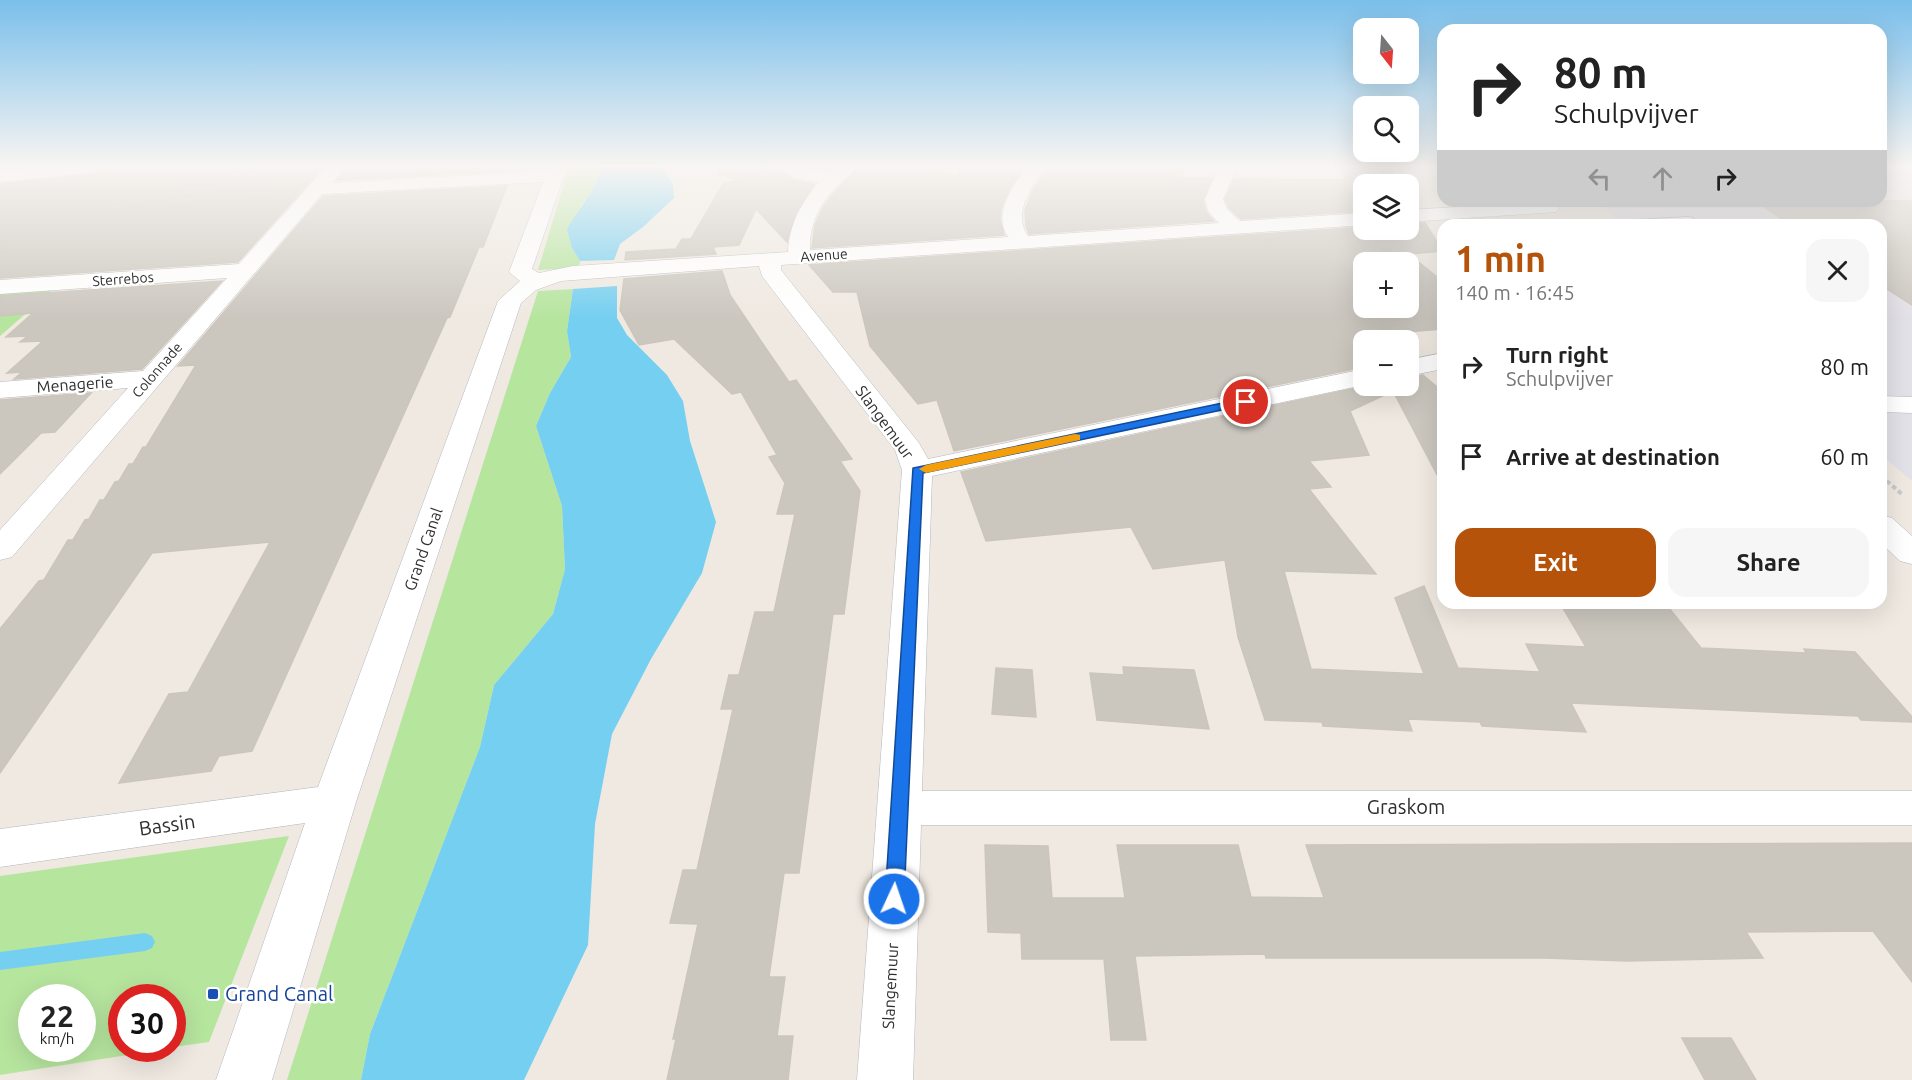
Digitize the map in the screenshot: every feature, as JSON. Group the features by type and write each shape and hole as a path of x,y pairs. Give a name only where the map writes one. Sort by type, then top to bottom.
{"street":[{"name":"Colonnade","path":"0,550 292,217"},
{"path":"536,280 520,272 540,217"},
{"path":"785,258 805,217"},
{"path":"1012,217 1013,228 1021,241"},
{"path":"1224,217 1233,226"},
{"name":"Avenue","path":"536,280 558,274 1353,220"},
{"name":"Slangemuur","path":"785,258 770,271 909,449 917,471 885,1080"},
{"name":"Sterrebos","path":"0,287 246,270"},
{"name":"Grand Canal","path":"240,1079 334,802 510,302 519,289 536,280"},
{"path":"1419,366 1437,362"},
{"name":"Menagerie","path":"0,390 150,378"},
{"path":"917,471 1353,379"},
{"path":"1887,404 1912,405"},
{"path":"1887,531 1912,554"},
{"name":"Bassin","path":"0,848 334,802"},
{"name":"Graskom","path":"899,808 1912,808"}],"path":[{"path":"0,229 22,227"},
{"path":"1887,481 1904,497"}],"shaded area":[{"path":"1614,217 1912,217 1912,481 1887,460 1887,219"}],"green space":[{"path":"554,217 578,217 572,248 580,261 579,268 538,270"},
{"path":"573,289 567,331 571,357 550,393 536,426 562,506 565,569 553,614 494,685 480,747 370,1034 361,1080 287,1080 538,291"},
{"path":"53,290 0,336 0,294"},
{"path":"289,836 209,1042 186,1045 186,984 108,984 108,1058 96,1060 96,984 18,984 18,1062 83,1062 0,1075 0,876"}],"water":[{"path":"574,217 653,217 620,244 614,260 580,261 572,248 567,229"},
{"path":"617,286 617,318 627,335 667,375 683,401 690,441 716,522 702,573 651,659 612,734 595,824 588,945 524,1080 361,1080 370,1034 480,747 494,685 553,614 565,569 562,506 536,426 550,393 571,357 567,331 573,289"}],"building":[{"path":"0,217 278,217 238,262 0,278"},
{"path":"305,217 495,217 483,247 479,247 450,317 447,318 252,751 219,756 211,771 119,783 169,694 188,692 270,542 152,553 0,773 0,629 39,581 44,580 68,540 73,540 100,500 104,500 129,464 133,464 143,447 146,447 196,365 178,366"},
{"path":"704,217 752,217 739,245 713,247 716,254 625,260 626,252 676,249 682,239 691,239"},
{"path":"764,217 795,217 787,242"},
{"path":"818,217 1000,217 1004,235 812,248"},
{"path":"1025,217 1211,217 1214,221 1029,234"},
{"path":"1780,217 1912,217 1912,305 1887,289 1887,219"},
{"path":"1419,223 1425,223 1437,242 1437,252 1353,252 1353,318 1419,318 1419,262 1437,277 1437,329 1353,330 1353,369 954,451 937,400 918,404 870,346 857,292 833,292 809,265 1353,228 1353,240 1419,240"},
{"path":"722,271 730,295 789,382 796,380 852,459 840,461 860,491 844,614 833,614 799,873 784,873 769,977 785,977 777,1036 793,1036 788,1080 667,1080 676,1039 673,1039 698,924 670,923 683,870 697,870 733,709 721,709 729,675 739,675 755,612 774,612 795,514 777,514 785,483 769,457 777,455 741,392 732,394 674,339 639,345 620,310 624,279"},
{"path":"222,281 142,369 14,379 22,372 7,373 43,341 20,342 28,336 6,337 33,313 0,316 0,296"},
{"path":"1423,375 1437,387 1437,475 1396,396 1419,396 1419,376"},
{"path":"1353,389 1353,396 1382,396 1350,411 1369,455 1309,461 1331,487 1309,489 1376,574 1284,571 1311,669 1424,674 1395,598 1424,586 1458,668 1540,672 1526,644 1586,647 1564,609 1670,609 1701,648 1806,653 1804,649 1855,652 1912,717 1912,722 1861,720 1858,716 1571,703 1586,732 1482,726 1480,722 1408,719 1412,731 1323,726 1322,722 1265,720 1238,637 1225,560 1153,569 1131,527 986,541 961,472"},
{"path":"91,393 55,432 41,433 0,474 0,400"},
{"path":"1123,667 1194,670 1209,729 1097,720 1090,673 1124,675"},
{"path":"996,668 1032,670 1036,717 992,714"},
{"path":"1912,843 1912,982 1873,931 1746,932 1763,958 1627,961 1545,958 1266,958 1265,954 1135,956 1146,1040 1111,1040 1104,959 1022,959 1021,933 988,932 985,845 1048,846 1052,898 1125,898 1117,845 1238,845 1251,897 1324,898 1306,845"},
{"path":"1682,1038 1731,1038 1756,1080 1705,1080"}],"waterway":[{"path":"0,961 145,942"}],"slow traffic":[{"path":"926,469 1075,437"}],"place":[{"name":"Grand Canal","path":"213,994"}],"route":[{"path":"894,899 917,471 1246,402"}]}
